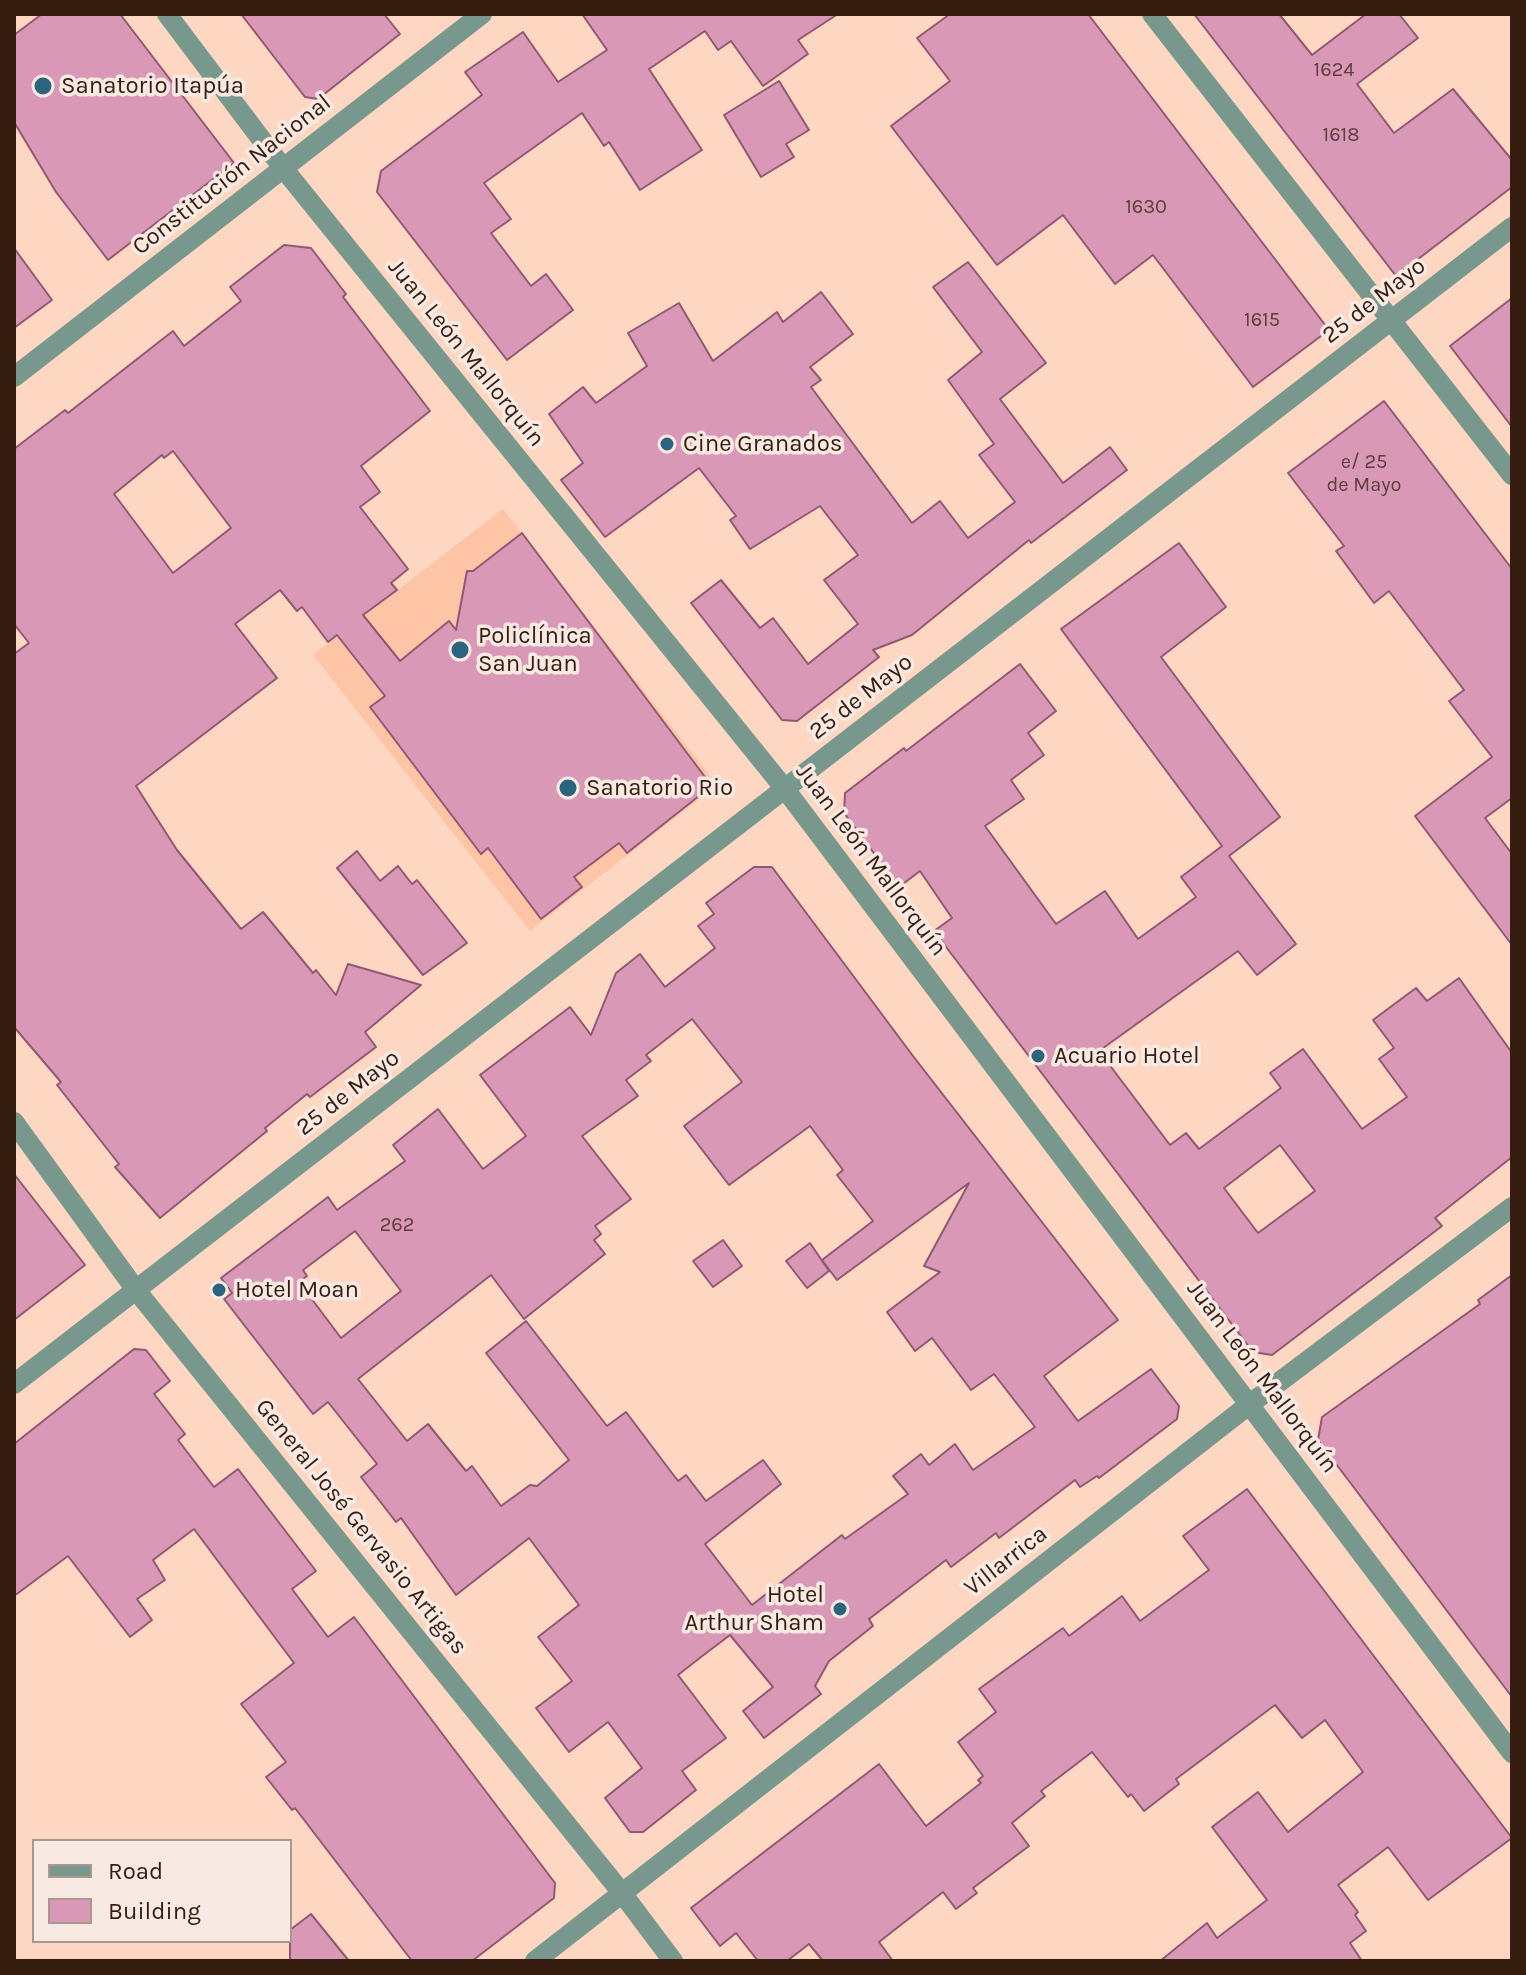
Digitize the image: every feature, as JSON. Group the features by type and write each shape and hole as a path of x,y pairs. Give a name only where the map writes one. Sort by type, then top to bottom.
{"street":[{"name":"Juan León Mallorquín","path":"167,14 283,168 785,789 1512,1753"},
{"name":"Constitución Nacional","path":"14,377 482,14"},
{"path":"1152,14 1512,475"},
{"name":"25 de Mayo","path":"14,1384 1512,227"},
{"name":"General José Gervasio Artigas","path":"14,1122 136,1290 622,1893 673,1961"},
{"name":"Villarrica","path":"535,1961 1250,1404 1512,1207"}],"shaded area":[{"path":"503,509 717,785 530,931 313,655"}],"building":[{"path":"42,14 120,14 234,163 108,260 56,192 14,122 14,35"},
{"path":"241,14 384,14 400,34 318,99 305,97"},
{"path":"582,14 838,14 798,40 808,54 763,86 731,41 718,50 705,31 649,69 702,150 640,190 609,142 604,146 582,113 484,183 511,219 491,233 531,286 546,274 573,310 507,360 377,192 381,171 482,95 465,72 523,32 558,82 607,50"},
{"path":"950,14 1088,14 1329,330 1253,387 1153,255 1115,284 1063,215 997,265 891,126 950,81 917,38"},
{"path":"1194,14 1279,14 1312,55 1366,14 1399,14 1418,38 1357,84 1394,133 1453,89 1512,160 1512,187 1396,276"},
{"path":"779,81 809,130 786,144 794,157 761,177 724,115"},
{"path":"284,245 311,248 346,294 343,297 430,411 361,466 380,492 360,507 408,569 391,583 397,590 363,615 400,661 449,621 456,630 467,571 473,571 522,533 708,781 704,792 627,853 619,843 574,877 582,887 541,919 488,848 481,854 370,707 385,696 337,635 328,642 302,607 297,611 280,590 235,624 277,678 136,786 177,850 241,929 263,912 313,973 316,970 336,995 348,964 421,985 365,1032 376,1047 310,1097 307,1094 265,1128 267,1131 160,1218 115,1167 119,1164 57,1085 61,1082 14,1027 14,654 29,643 14,624 14,449 65,410 68,413 173,331 184,346 241,301 230,287","holes":["173,451 231,528 173,573 114,494 162,455 164,458"]},
{"path":"14,248 52,300 14,328"},
{"path":"968,262 1046,363 1000,399 1063,483 1110,447 1127,470 1031,543 1029,540 912,635 873,650 879,657 797,721 782,720 691,603 721,580 760,628 773,618 808,664 858,624 824,580 858,555 820,506 750,549 730,520 736,516 699,468 605,537 561,480 583,463 549,414 583,387 596,403 647,366 628,333 679,303 713,361 777,312 783,322 821,292 853,334 810,367 821,380 811,387 912,523 940,501 968,538 1015,502 979,455 994,444 948,380 982,352 933,287"},
{"path":"1512,298 1512,427 1450,346"},
{"path":"1384,401 1512,569 1512,798 1485,818 1512,854 1512,945 1415,816 1492,757 1449,701 1464,690 1389,591 1374,603 1336,551 1344,546 1288,473"},
{"path":"1179,543 1226,607 1161,657 1280,817 1229,856 1296,944 1257,975 1238,951 1099,1051 1170,1145 1186,1133 1199,1149 1281,1088 1270,1073 1303,1049 1362,1129 1407,1097 1379,1059 1394,1048 1373,1020 1416,988 1427,1001 1459,978 1512,1053 1512,1157 1435,1218 1442,1226 1272,1355 1253,1352 934,931 952,918 920,871 899,887 844,813 845,793 1020,664 1056,711 1028,733 1044,755 1011,780 1024,799 985,826 1056,924 1105,891 1138,939 1196,897 1181,877 1222,846 1061,629","holes":["1280,1145 1315,1191 1258,1233 1224,1188"]},
{"path":"357,851 380,881 398,866 412,884 417,880 467,943 423,975 337,868"},
{"path":"754,867 772,867 913,1056 1118,1320 1044,1376 1078,1421 1151,1369 1179,1406 1177,1419 1099,1478 1097,1476 1080,1487 1075,1480 999,1538 996,1533 951,1567 946,1560 869,1619 873,1626 829,1661 815,1686 821,1694 764,1738 743,1711 773,1687 730,1635 701,1657 678,1675 726,1738 682,1771 696,1790 643,1832 630,1832 605,1798 642,1768 608,1722 569,1752 536,1708 572,1681 538,1637 579,1605 529,1538 456,1595 401,1518 396,1522 361,1477 377,1464 328,1402 313,1414 224,1299 232,1293 221,1278 328,1197 337,1210 405,1161 393,1145 438,1109 483,1169 526,1136 480,1075 570,1007 591,1035 616,973 640,954 665,987 715,948 698,926 714,914 706,903","holes":["692,1019 742,1082 684,1126 729,1185 810,1126 843,1170 837,1175 873,1221 822,1260 837,1280 969,1183 924,1266 940,1272 887,1312 915,1351 932,1338 971,1390 994,1374 1035,1427 973,1470 955,1444 929,1465 921,1454 893,1476 908,1494 845,1539 842,1535 752,1605 705,1544 781,1484 763,1460 706,1501 686,1475 678,1481 626,1412 607,1426 526,1321 486,1353 569,1460 537,1486 530,1485 501,1506 472,1466 466,1471 428,1424 407,1441 358,1379 491,1275 524,1319 605,1254 594,1240 601,1234 595,1226 631,1199 582,1136 638,1096 626,1080 651,1061 646,1055","355,1231 401,1291 341,1338 299,1282 307,1276 303,1270"]},
{"path":"14,1174 85,1265 14,1320"},
{"path":"723,1240 742,1266 713,1287 693,1261"},
{"path":"810,1243 829,1271 807,1288 786,1261"},
{"path":"1512,1275 1512,1697 1318,1440 1322,1417 1480,1304 1478,1300"},
{"path":"134,1349 146,1350 170,1381 154,1394 185,1434 178,1440 214,1487 238,1469 316,1571 292,1589 328,1637 354,1617 555,1883 554,1898 472,1961 412,1961 295,1808 292,1810 266,1777 286,1762 241,1704 294,1663 194,1529 153,1560 165,1580 137,1599 152,1620 130,1637 68,1556 14,1596 14,1444"},
{"path":"1247,1489 1512,1838 1428,1900 1388,1847 1338,1885 1358,1912 1355,1915 1366,1931 1350,1943 1362,1961 1160,1961 1207,1923 1217,1938 1267,1900 1212,1827 1258,1792 1288,1832 1363,1772 1325,1720 1302,1738 1275,1705 1176,1779 1179,1784 1144,1811 1131,1794 1128,1797 1092,1752 1041,1791 1045,1796 1012,1823 1029,1846 973,1888 977,1893 956,1909 943,1892 879,1942 893,1961 823,1961 809,1944 787,1961 758,1961 736,1933 720,1946 691,1908 879,1764 926,1826 981,1783 978,1780 983,1776 958,1742 996,1712 979,1689 1063,1628 1069,1636 1122,1596 1140,1621 1209,1570 1183,1536"},
{"path":"311,1914 349,1961 290,1961 292,1928"}],"place":[{"name":"Sanatorio Itapúa","path":"43,86"},
{"name":"Cine Granados","path":"667,444"},
{"name":"Policlínica San Juan","path":"460,650"},
{"name":"Sanatorio Rio","path":"568,788"},
{"name":"Acuario Hotel","path":"1038,1056"},
{"name":"Hotel Moan","path":"219,1290"},
{"name":"Hotel Arthur Sham","path":"840,1609"}]}
